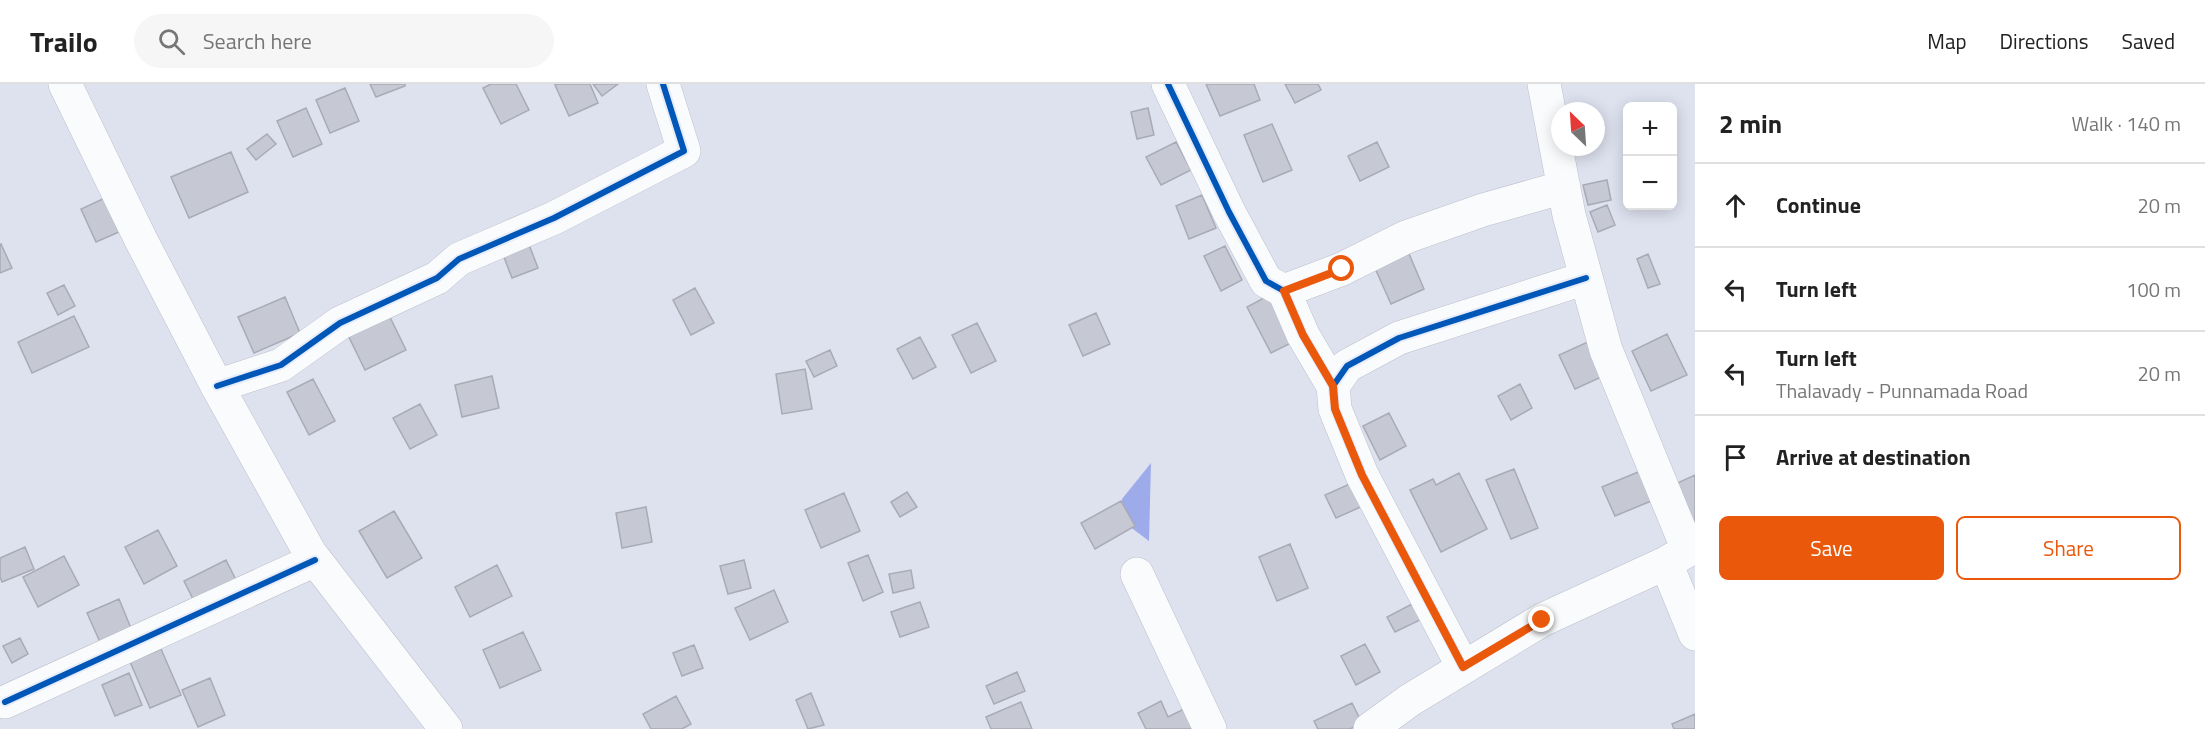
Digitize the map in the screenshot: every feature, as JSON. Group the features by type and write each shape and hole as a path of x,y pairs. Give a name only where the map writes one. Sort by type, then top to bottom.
{"street":[{"path":"65,84 141,240 217,386 315,560 446,729"},
{"path":"217,386 281,365 340,323 437,278 459,259 554,218 684,151 663,84"},
{"path":"1168,84 1229,212 1266,281 1284,291 1303,335 1333,386 1335,409 1362,475 1463,667"},
{"path":"1544,84 1569,215 1586,278 1606,350 1683,553 1695,634"},
{"path":"1284,291 1342,269 1406,237 1483,210 1564,187"},
{"path":"1333,386 1347,366 1399,338 1586,278"},
{"path":"1370,729 1410,700 1542,620 1683,553"},
{"path":"4,702 315,560"},
{"path":"1137,574 1210,729"}],"water":[{"path":"1151,463 1149,541 1121,520 1122,499"}],"building":[{"path":"370,84 405,84 405,86 376,97"},
{"path":"491,84 516,84 529,110 501,124 483,88"},
{"path":"590,84 598,103 569,116 555,85"},
{"path":"593,84 618,84 602,96"},
{"path":"1206,84 1254,84 1260,100 1220,116"},
{"path":"1285,84 1318,84 1321,90 1295,103"},
{"path":"345,88 359,121 330,133 316,100"},
{"path":"306,108 322,144 293,157 277,121"},
{"path":"1148,108 1154,135 1137,139 1131,112"},
{"path":"1272,124 1292,170 1263,182 1244,135"},
{"path":"267,134 276,144 256,160 247,149"},
{"path":"1176,142 1191,170 1161,185 1146,157"},
{"path":"1377,142 1389,167 1360,181 1348,156"},
{"path":"231,152 248,192 189,218 171,177"},
{"path":"1607,180 1611,200 1588,205 1583,185"},
{"path":"1202,195 1216,228 1189,239 1176,206"},
{"path":"107,197 121,231 96,242 81,209"},
{"path":"1607,205 1615,225 1598,232 1590,212"},
{"path":"528,242 538,268 512,278 502,252"},
{"path":"1404,242 1424,289 1391,304 1370,257"},
{"path":"0,244 12,268 0,273"},
{"path":"1225,246 1242,280 1221,291 1204,256"},
{"path":"1648,254 1660,284 1648,288 1637,259"},
{"path":"64,285 75,306 58,315 47,293"},
{"path":"695,288 714,323 691,335 673,300"},
{"path":"1279,290 1303,337 1271,353 1247,307"},
{"path":"285,297 300,333 254,353 238,317"},
{"path":"386,309 406,350 365,370 345,329"},
{"path":"1096,313 1110,344 1083,356 1069,325"},
{"path":"74,316 89,347 32,373 18,342"},
{"path":"977,323 996,361 971,373 952,335"},
{"path":"1667,334 1687,375 1651,391 1632,351"},
{"path":"920,337 936,367 913,379 897,349"},
{"path":"1590,341 1606,375 1575,389 1559,355"},
{"path":"830,350 837,366 814,377 806,361"},
{"path":"805,369 812,409 782,414 776,374"},
{"path":"492,376 499,408 462,417 455,385"},
{"path":"313,379 335,421 309,435 287,392"},
{"path":"1520,384 1532,408 1511,420 1498,396"},
{"path":"420,404 437,435 410,449 393,418"},
{"path":"1389,413 1406,446 1380,460 1363,426"},
{"path":"1514,469 1538,528 1511,539 1486,480"},
{"path":"1643,470 1656,499 1615,516 1602,487"},
{"path":"1459,473 1487,529 1441,552 1410,490 1433,479 1436,485"},
{"path":"1695,475 1695,527 1673,485"},
{"path":"1363,478 1374,501 1336,518 1325,495"},
{"path":"907,492 917,507 900,517 891,502"},
{"path":"844,493 860,531 821,548 805,510"},
{"path":"1121,501 1135,526 1095,549 1081,523"},
{"path":"646,507 652,542 622,548 616,513"},
{"path":"394,511 422,558 387,578 359,531"},
{"path":"158,530 177,566 144,584 125,547"},
{"path":"1290,544 1308,588 1277,601 1259,557"},
{"path":"25,547 34,569 2,582 0,558"},
{"path":"868,555 883,592 863,601 848,563"},
{"path":"64,556 79,585 38,607 23,577"},
{"path":"226,560 240,588 198,609 184,581"},
{"path":"744,560 751,588 728,594 720,566"},
{"path":"497,565 512,596 470,617 455,587"},
{"path":"911,570 914,588 893,593 889,574"},
{"path":"774,590 788,622 750,640 735,608"},
{"path":"119,599 135,638 104,651 87,613"},
{"path":"920,602 929,627 900,637 891,612"},
{"path":"1412,604 1420,620 1395,632 1387,617"},
{"path":"523,632 541,670 500,688 483,650"},
{"path":"20,638 28,654 12,663 3,646"},
{"path":"1365,644 1380,672 1356,685 1341,656"},
{"path":"694,645 703,668 682,676 673,653"},
{"path":"161,649 181,695 150,708 130,662"},
{"path":"1017,672 1025,691 994,704 986,686"},
{"path":"129,673 142,705 115,716 102,685"},
{"path":"210,678 225,715 198,727 182,690"},
{"path":"811,693 824,725 808,729 796,700"},
{"path":"676,696 691,724 682,729 651,729 643,714"},
{"path":"1161,701 1168,717 1190,706 1202,729 1146,729 1138,713"},
{"path":"1021,702 1032,729 991,729 986,717"},
{"path":"1352,703 1362,723 1350,729 1318,729 1314,721"},
{"path":"1695,714 1695,729 1674,729 1672,724"}],"cycle path":[{"path":"217,386 281,365 340,323 437,278 459,259 554,218 684,151 663,84"},
{"path":"1168,84 1229,212 1266,281 1284,291 1303,335 1333,386"},
{"path":"1463,667 1362,475 1335,409 1333,386 1347,366 1399,338 1586,278"},
{"path":"5,702 315,560"}],"route":[{"path":"1342,269 1284,291 1303,335 1333,386 1335,409 1362,475 1463,667 1542,620"}]}
